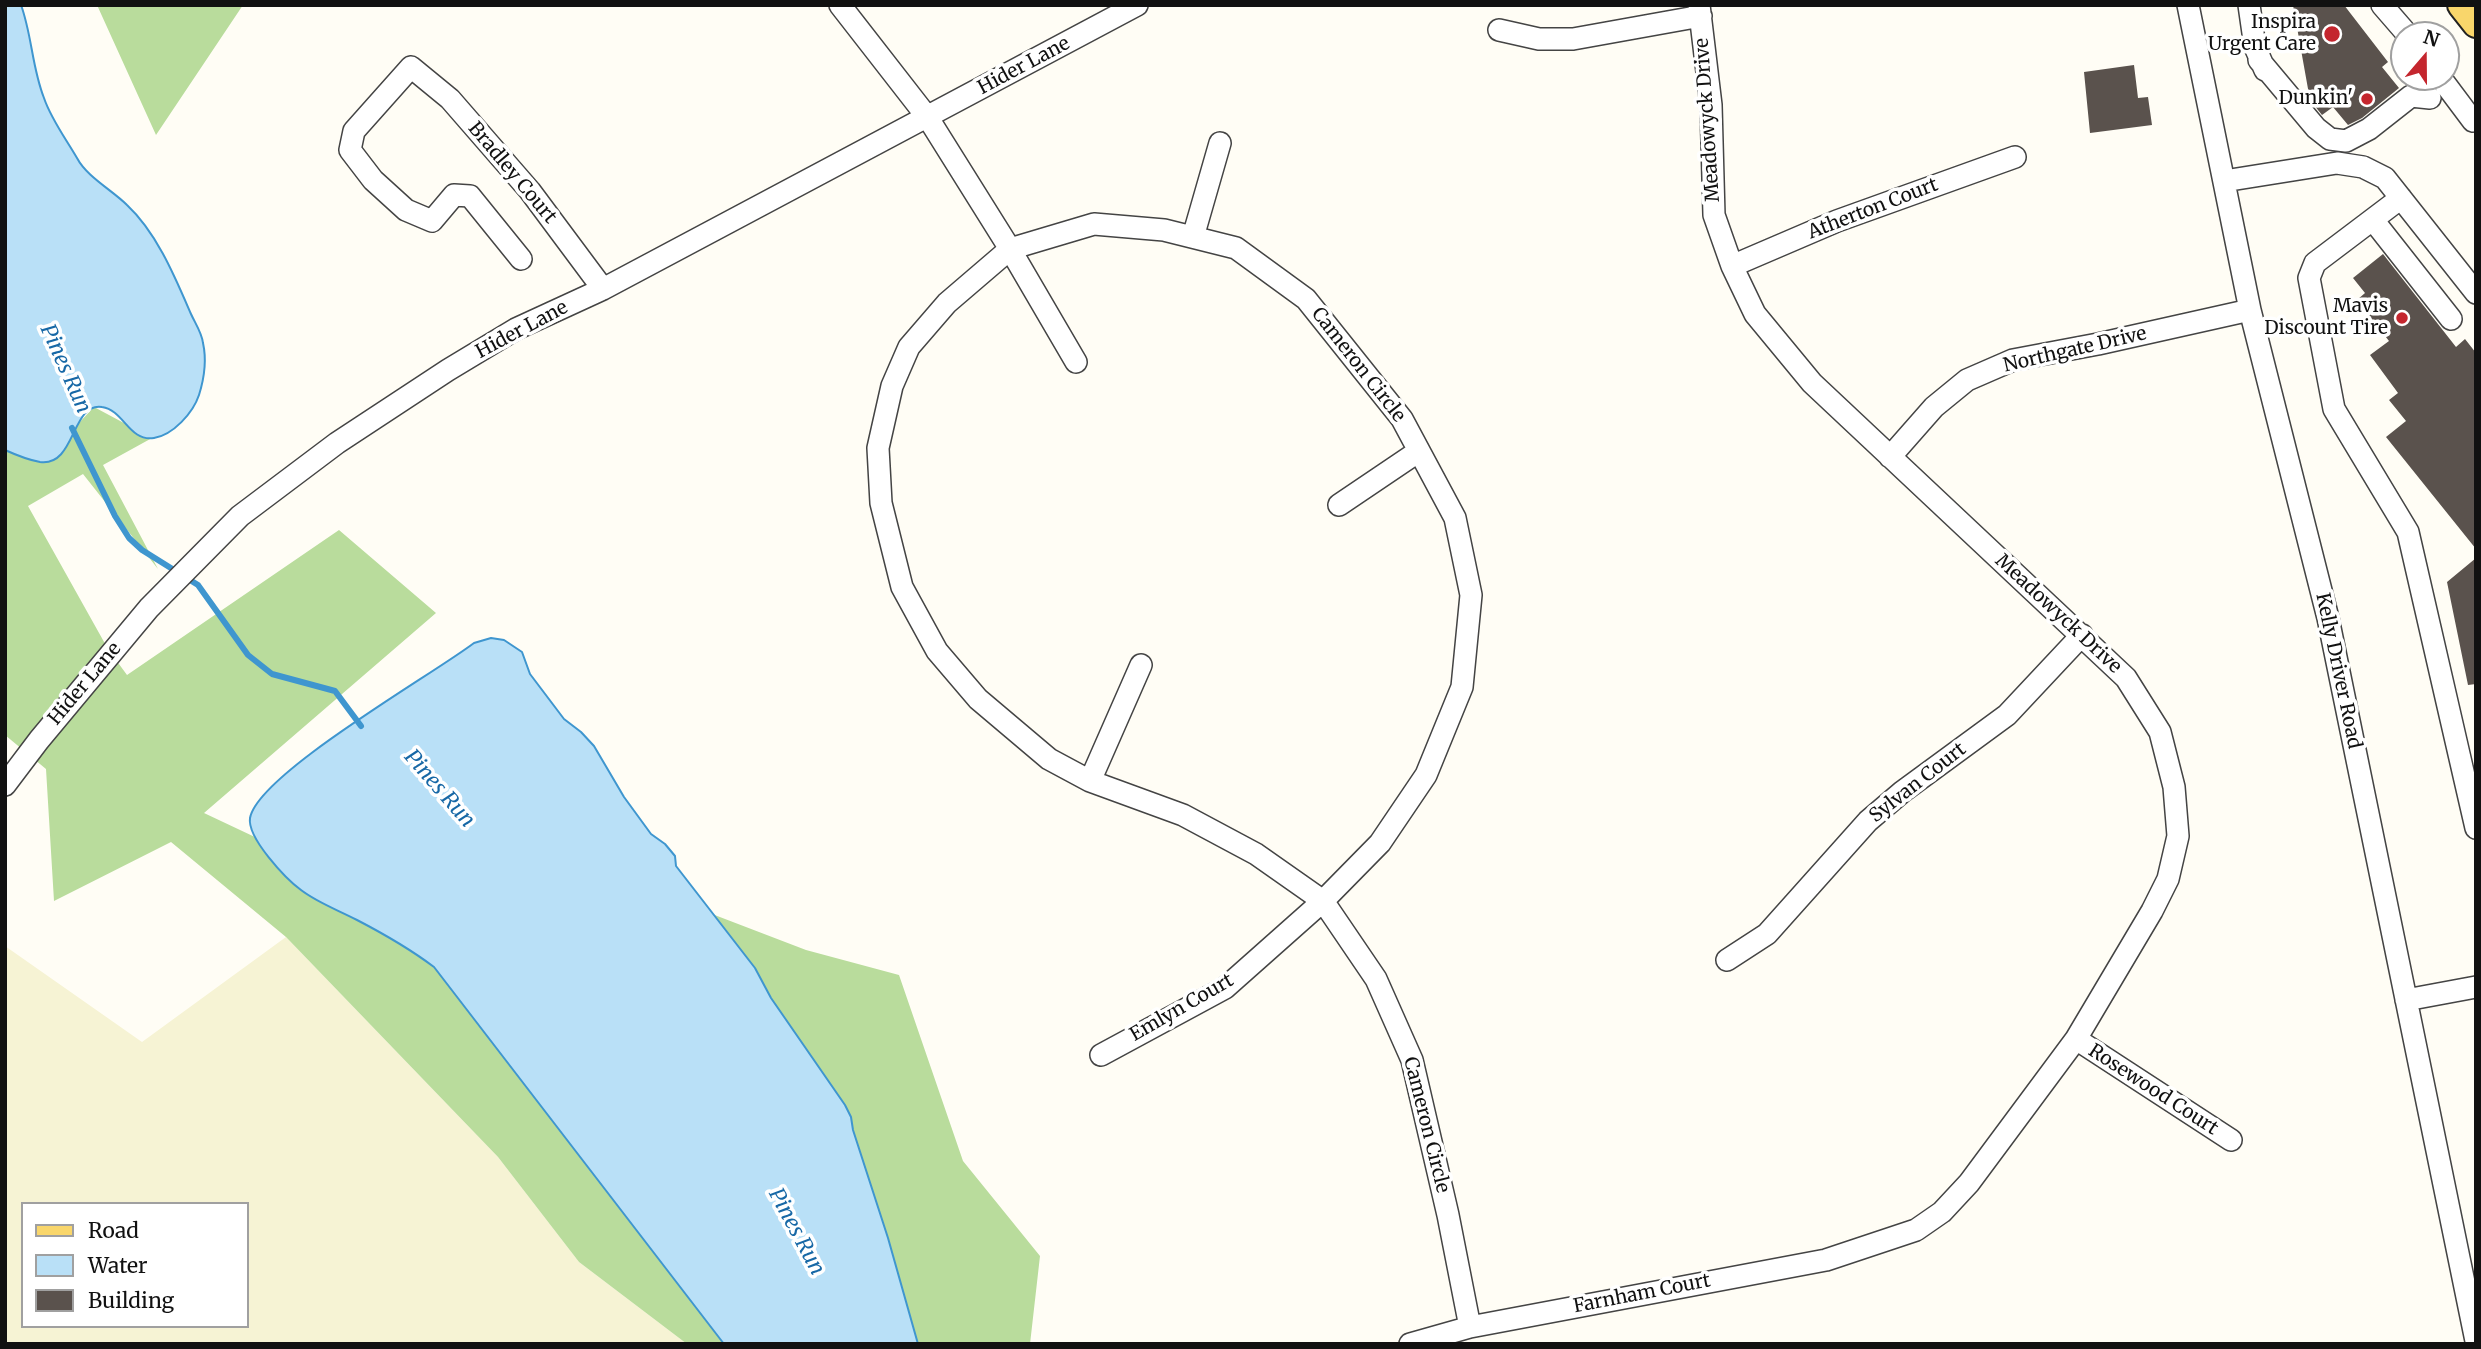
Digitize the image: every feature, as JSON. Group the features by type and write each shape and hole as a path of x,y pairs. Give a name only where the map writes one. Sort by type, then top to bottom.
{"main road":[{"path":"2461,5 2476,24"}],"street":[{"path":"840,5 928,118 1010,249 1076,362"},
{"name":"Hider Lane","path":"5,785 149,608 240,516 337,443 516,329 603,289 1137,5"},
{"name":"Kelly Driver Road","path":"2188,5 2250,310 2328,618 2476,1340"},
{"path":"2249,5 2259,60 2276,87 2335,164"},
{"path":"2382,5 2396,21"},
{"path":"1499,30 1539,39 1573,39 1700,10"},
{"name":"Meadowyck Drive","path":"1700,10 1711,105 1714,215 1732,265 1755,314 1812,383 2126,678 2160,732 2174,787 2178,836 2168,879 2076,1039 1969,1183 1942,1212 1916,1230 1874,1245"},
{"path":"2259,60 2316,128 2330,139 2346,141 2369,129 2411,96 2427,91"},
{"name":"Bradley Court","path":"521,260 470,196 454,195 432,221 406,210 373,180 350,150 354,131 411,67 450,99 530,191 603,289"},
{"path":"2335,164 2434,91"},
{"path":"2443,91 2473,121"},
{"path":"1193,237 1220,144"},
{"name":"Atherton Court","path":"1732,265 1837,221 2015,157"},
{"path":"2224,181 2335,164 2363,167 2385,178 2476,293"},
{"path":"2401,198 2315,263 2309,278 2334,409 2408,531 2476,828"},
{"path":"2373,220 2451,319"},
{"name":"Cameron Circle","path":"1323,901 1380,843 1426,775 1462,687 1471,595 1455,518 1402,419 1306,299 1236,248 1164,230 1094,224 1010,249 947,303 909,347 892,386 878,448 881,503 902,587 937,651 978,699 1049,759 1090,781 1183,815 1256,854 1323,901 1376,979 1412,1060 1448,1215 1470,1326"},
{"name":"Northgate Drive","path":"1890,457 1934,407 1967,380 2013,360 2250,310"},
{"path":"1339,505 1419,451"},
{"name":"Sylvan Court","path":"1727,960 1767,934 1868,821 1902,792 2007,715 2082,635"},
{"path":"1090,781 1141,666"},
{"name":"Emlyn Court","path":"1101,1055 1225,988 1323,901"},
{"path":"2406,1000 2476,987"},
{"name":"Rosewood Court","path":"2076,1039 2231,1140"},
{"name":"Farnham Court","path":"1410,1344 1470,1326 1826,1260 1874,1245"}],"shaded area":[{"path":"286,937 498,1157 579,1262 687,1344 5,1344 5,946 142,1042"}],"green space":[{"path":"97,5 243,5 156,135"},
{"path":"94,407 152,438 103,465 158,569 83,474 28,506 108,649 127,675 339,530 436,613 204,813 257,838 434,967 724,1344 687,1344 579,1262 498,1157 286,937 171,842 54,901 46,769 5,735 5,442 42,462"},
{"path":"712,914 806,950 899,975 963,1161 1040,1256 1030,1344 800,1344"}],"water":[{"path":"5,5 21,5 40,87 59,129 81,165 138,216 156,242 201,336 204,350 204,376 199,395 192,409 168,433 145,438 132,431 110,409 92,408 84,414 61,455 52,461 40,462 5,450"},
{"path":"491,638 504,640 522,652 530,674 564,719 594,746 624,797 651,834 675,856 676,866 755,968 771,998 845,1105 888,1238 918,1344 724,1344 434,967 387,936 308,895 286,877 261,847 250,818 260,799 282,777 349,726 474,643"}],"building":[{"name":"Inspira Urgent Care","path":"2293,5 2344,5 2388,62 2382,67 2390,77 2390,91 2395,91 2362,118 2348,125 2333,107 2322,115 2310,100"},
{"path":"2134,65 2138,98 2148,97 2152,125 2090,133 2084,72"},
{"path":"2383,254 2456,347 2465,339 2476,353 2476,549 2386,437 2406,421 2389,400 2398,393 2370,355 2389,341 2357,300 2365,293 2353,278"},
{"path":"2476,558 2476,684 2468,685 2447,582"}],"waterway":[{"name":"Pines Run","path":"72,428 115,516 129,538 142,550 198,585 248,655 272,674 335,691 361,726"}],"place":[{"name":"Inspira Urgent Care","path":"2332,34"},
{"name":"Dunkin'","path":"2367,99"},
{"name":"Mavis Discount Tire","path":"2402,318"}]}
